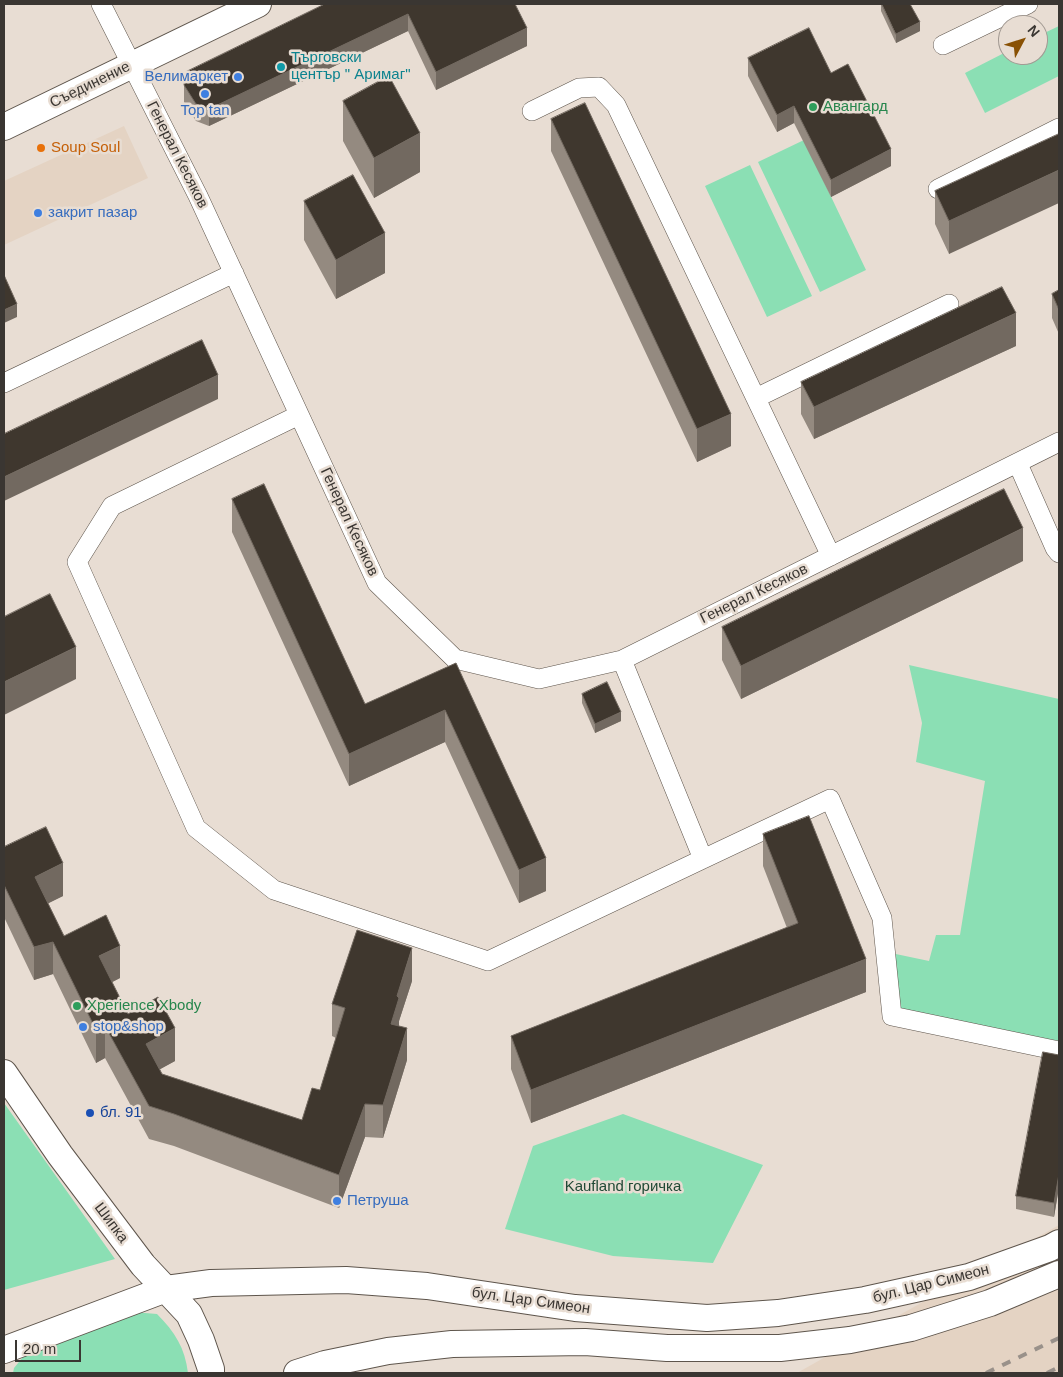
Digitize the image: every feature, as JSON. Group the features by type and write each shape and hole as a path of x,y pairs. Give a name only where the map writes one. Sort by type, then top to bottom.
{"street":[{"name":"Генерал Кесяков","path":"101,4 198,196 377,583 455,659 539,679 622,660 1059,442"},
{"name":"Съединение","path":"4,127 258,4"},
{"path":"943,45 1028,4"},
{"path":"532,110 578,88 598,87 616,105 832,556"},
{"path":"938,189 1059,128"},
{"path":"4,383 234,273"},
{"path":"756,398 949,304"},
{"path":"299,415 112,506 77,562 196,828 274,890 488,961 830,799 882,918 892,1016 1059,1051"},
{"path":"1018,464 1055,548 1059,553"},
{"path":"622,660 703,859"},
{"name":"Шипка","path":"4,1073 60,1155 137,1258 189,1314 201,1340 211,1369 210,1373"},
{"name":"бул. Цар Симеон","path":"4,1350 166,1289 211,1283 346,1280 427,1286 575,1308 708,1318 778,1313 866,1300 969,1277 1059,1243"},
{"path":"297,1373 325,1364 388,1350 452,1344 585,1342 667,1348 780,1348 850,1340 911,1328 990,1303 1059,1274"},
{"path":"666,1316 667,1348"}],"shaded area":[{"name":"закрит пазар","path":"124,126 148,178 4,245 4,181"},
{"path":"1059,1225 1059,1373 797,1373"}],"green space":[{"path":"1059,26 1059,76 985,113 965,73 998,56 998,65 1048,65 1048,31"},
{"path":"804,140 866,270 820,292 758,162"},
{"path":"750,165 812,296 767,317 705,186"},
{"path":"909,665 1059,699 1059,1041 895,1010 891,953 929,961 936,935 960,935 985,781 916,762 922,723"},
{"path":"4,1103 115,1259 4,1290"},
{"name":"Kaufland горичка","path":"623,1114 763,1165 713,1263 613,1256 505,1229 533,1146"},
{"path":"133,1312 157,1314 174,1334 182,1348 188,1373 13,1373 14,1368 23,1357"}],"building":[{"name":"Търговски център \" Аримаг\"","path":"325,4 515,4 527,28 436,72 408,14 209,109 196,104 184,85 186,72"},
{"path":"882,4 910,4 920,22 896,34"},
{"name":"Авангард","path":"809,28 831,73 848,64 891,149 831,180 794,106 777,115 748,58"},
{"path":"389,76 420,133 374,158 343,101"},
{"path":"585,103 731,414 697,429 551,119"},
{"path":"1059,134 1059,170 949,221 935,191"},
{"path":"353,175 385,233 336,260 304,201"},
{"path":"4,275 17,304 4,310"},
{"path":"1002,287 1016,313 814,407 801,382"},
{"path":"1059,290 1059,310 1052,294"},
{"path":"202,340 218,375 4,477 4,434"},
{"path":"264,484 365,704 456,663 546,858 519,870 445,710 349,754 232,499"},
{"path":"1004,489 1023,528 741,666 722,627"},
{"path":"50,594 76,647 4,682 4,617"},
{"path":"607,682 621,712 595,724 582,694"},
{"path":"809,816 866,959 531,1090 511,1036 798,923 763,834"},
{"path":"46,827 63,863 35,877 64,936 106,915 120,946 99,956 128,1014 158,997 175,1028 146,1044 162,1074 302,1120 312,1088 320,1090 345,1008 332,1004 357,930 412,948 397,996 399,998 391,1024 407,1028 383,1105 365,1104 339,1175 149,1106 105,1026 96,1030 53,942 34,947 4,885 4,847"},
{"path":"1043,1052 1059,1055 1059,1174 1054,1203 1016,1196"}],"railway":[{"path":"986,1373 1059,1338"},
{"path":"1047,1373 1059,1367"}],"place":[{"name":"Търговски център \" Аримаг\"","path":"281,67"},
{"name":"Велимаркет","path":"238,77"},
{"name":"Top tan","path":"205,94"},
{"name":"Авангард","path":"813,107"},
{"name":"Soup Soul","path":"41,148"},
{"name":"закрит пазар","path":"38,213"},
{"name":"Xperience Xbody","path":"77,1006"},
{"name":"stop&shop","path":"83,1027"},
{"name":"бл. 91","path":"90,1113"},
{"name":"Петруша","path":"337,1201"}]}
